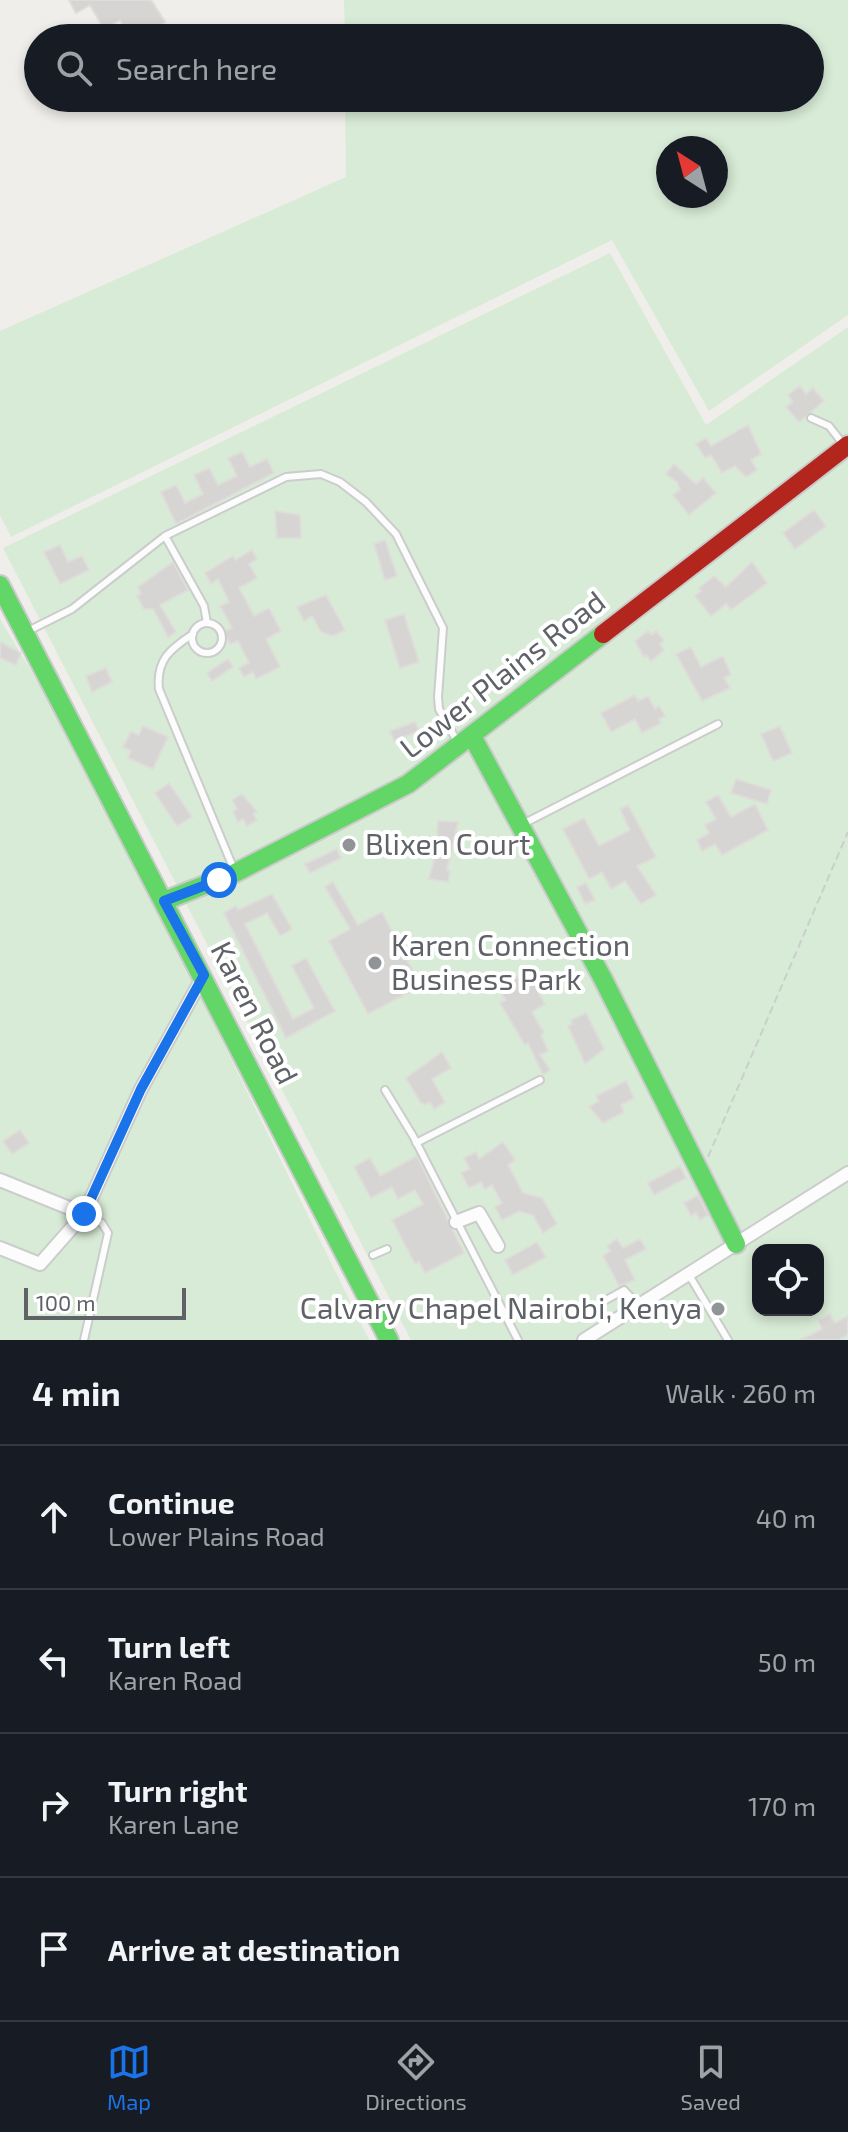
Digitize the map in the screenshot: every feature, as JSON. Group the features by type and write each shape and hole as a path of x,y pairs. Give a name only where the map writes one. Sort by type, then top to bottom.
{"street":[{"name":"Lower Plains Road","path":"164,901 235,873 384,798 466,741 847,446"},
{"name":"Karen Road","path":"0,585 204,975 389,1340"},
{"path":"466,741 521,825 736,1244"},
{"path":"0,1248 40,1264 84,1214 141,1089 204,975"},
{"path":"584,1340 848,1173"},
{"path":"0,1180 84,1214"},
{"path":"456,1222 479,1213 498,1246"}],"lane":[{"path":"811,418 829,426 847,446"},
{"path":"24,633 72,609 165,536 286,477 321,474 340,482 366,502 396,534 443,628 439,709 466,741"},
{"path":"165,536 204,606 207,623"},
{"path":"193,634 193,644 200,652 218,650 222,633 215,625 207,623 197,627 193,634 171,648 161,661 159,689 235,873"},
{"path":"521,825 718,724"},
{"path":"416,1143 540,1080"},
{"path":"385,1090 416,1143 518,1340"},
{"path":"84,1214 102,1223 108,1233 84,1340"},
{"path":"373,1255 387,1249"},
{"path":"689,1275 728,1340"},
{"path":"606,1300 624,1290 639,1306"}],"path":[{"path":"702,1173 848,832"}],"green space":[{"path":"344,0 848,0 848,315 709,411 612,240 11,537 0,515 0,331 346,177 345,112 824,112 824,24 345,24"},
{"path":"610,253 706,425 848,327 848,1340 411,1340 3,548"},
{"path":"0,619 45,694 185,965 369,1340 0,1340"}],"building":[{"path":"69,0 151,0 165,22 123,24 120,20 113,24 101,24 90,5 76,13"},
{"path":"800,386 806,394 813,388 824,401 799,422 786,407 793,402 788,395"},
{"path":"748,425 761,454 751,460 757,470 746,477 735,466 722,473 711,455 705,458 696,444 706,438 711,446"},
{"path":"242,452 250,467 267,459 274,473 176,524 161,492 176,485 185,503 203,494 194,475 209,468 218,485 237,476 228,458"},
{"path":"674,464 696,484 703,478 716,493 689,515 673,495 680,490 677,482 666,474"},
{"path":"814,510 826,526 795,549 783,533"},
{"path":"275,511 300,515 301,538 277,538"},
{"path":"385,540 397,576 385,580 374,544"},
{"path":"60,545 68,562 82,556 89,570 60,584 44,552"},
{"path":"252,550 257,559 249,564 257,578 239,588 254,616 269,608 281,631 266,639 280,667 256,679 253,672 244,677 239,668 249,663 238,641 230,644 224,632 232,628 220,606 229,602 218,579 211,584 205,573 233,556 235,560"},
{"path":"173,562 188,590 160,605 176,632 168,637 153,609 144,609 137,596 141,594 138,587"},
{"path":"752,562 767,583 731,610 726,604 711,616 695,596 701,591 699,588 714,576 726,587"},
{"path":"326,595 345,630 333,636 321,632 312,616 304,621 297,607"},
{"path":"404,614 419,662 400,668 385,620"},
{"path":"648,631 652,635 656,631 664,640 660,644 664,650 651,661 646,655 644,657 635,641"},
{"path":"0,642 21,653 16,665 0,658"},
{"path":"691,647 701,667 723,656 731,675 724,678 730,688 702,701 676,654"},
{"path":"228,659 233,667 212,681 207,673"},
{"path":"106,668 112,682 92,692 86,676"},
{"path":"635,695 638,701 648,696 655,709 659,706 665,716 659,719 661,723 642,733 635,719 611,732 601,713"},
{"path":"415,722 419,731 394,741 390,731"},
{"path":"143,726 168,737 153,769 128,758 131,751 123,747 131,732 139,735"},
{"path":"780,726 792,753 773,761 761,734"},
{"path":"736,779 771,790 767,804 731,793"},
{"path":"169,783 192,817 177,826 155,793"},
{"path":"242,794 257,812 253,814 257,820 247,826 243,819 238,822 233,812 237,809 232,800"},
{"path":"718,795 731,817 755,804 768,830 722,855 715,844 702,851 697,840 709,833 705,825 716,819 706,802"},
{"path":"628,805 656,857 637,866 656,895 641,904 625,881 611,889 602,872 589,879 563,829 584,818 599,846 630,830 620,809"},
{"path":"438,821 458,822 447,870 450,871 448,882 429,879 440,837 437,837"},
{"path":"337,849 341,858 310,873 305,864"},
{"name":"Karen Connection Business Park","path":"333,882 358,925 382,912 421,986 368,1014 329,941 350,929 325,887"},
{"path":"586,883 595,900 585,904 577,887"},
{"path":"272,894 292,929 280,936 267,913 245,924 293,1019 314,1008 292,966 306,958 335,1011 286,1038 224,913"},
{"path":"517,977 527,986 536,980 542,990 538,992 545,1004 532,1012 544,1033 541,1035 548,1051 540,1055 550,1070 543,1075 528,1043 525,1045 500,1003 506,1000 498,988"},
{"path":"586,1013 604,1049 585,1064 568,1026 572,1024 571,1020"},
{"path":"442,1052 451,1068 432,1079 445,1102 434,1109 430,1102 425,1105 420,1102 406,1078"},
{"path":"626,1081 634,1098 621,1105 624,1112 603,1123 589,1107 599,1101 596,1096"},
{"path":"20,1130 29,1143 12,1154 3,1141"},
{"path":"503,1142 515,1160 508,1165 523,1193 542,1198 557,1224 543,1233 533,1215 519,1211 502,1220 495,1207 502,1203 492,1185 485,1189 481,1182 469,1188 461,1173 470,1169 464,1158 476,1152 479,1159"},
{"path":"417,1156 464,1253 425,1273 419,1262 415,1264 392,1220 423,1204 415,1190 398,1199 392,1187 371,1198 354,1167 370,1158 380,1176"},
{"path":"680,1166 686,1178 654,1195 648,1183"},
{"path":"698,1195 708,1215 700,1220 696,1213 691,1216 684,1203"},
{"path":"617,1239 623,1248 640,1239 646,1249 625,1260 635,1280 619,1286 603,1256 610,1251 607,1246"},
{"path":"537,1242 546,1257 513,1275 505,1260"},
{"path":"830,1314 835,1323 848,1316 848,1335 838,1340 800,1340 822,1329 818,1320"}],"traffic: fast":[{"path":"0,585 389,1340"},
{"path":"164,901 235,873 408,784 603,634"},
{"path":"472,736 603,979 736,1244"}],"traffic: jam":[{"path":"603,634 848,445"}],"place":[{"name":"Blixen Court","path":"349,845"},
{"name":"Karen Connection Business Park","path":"375,963"},
{"name":"Calvary Chapel Nairobi, Kenya","path":"718,1309"}],"route":[{"path":"84,1214 141,1089 204,975 164,901 219,880"}]}
